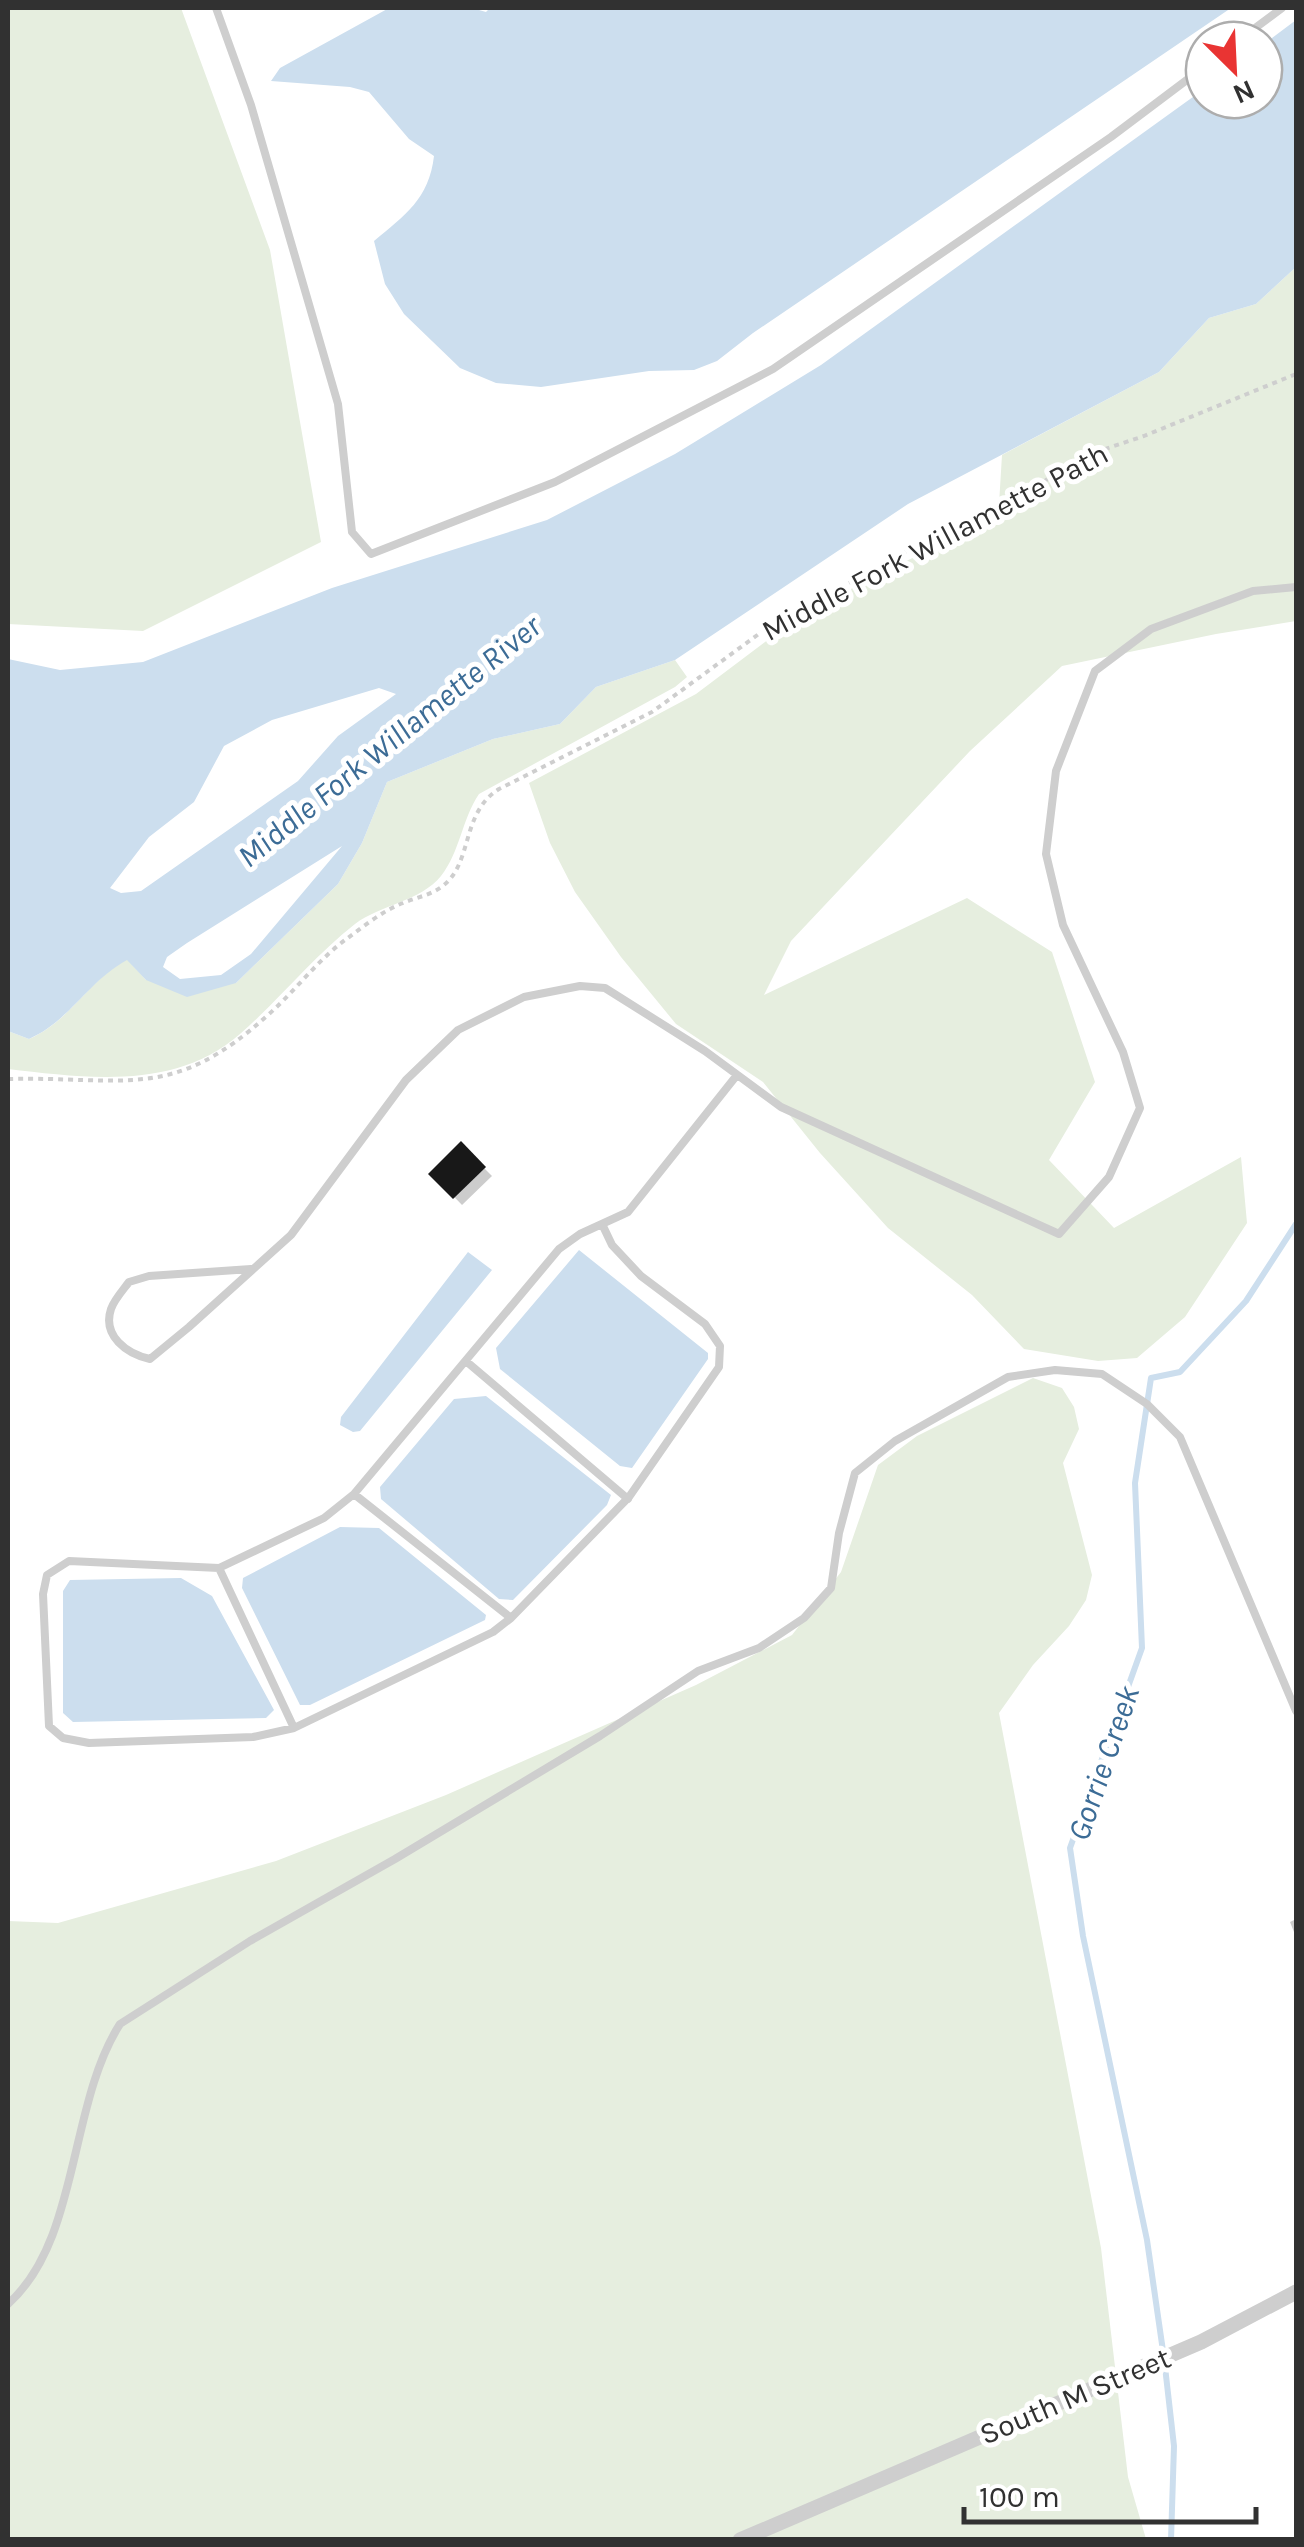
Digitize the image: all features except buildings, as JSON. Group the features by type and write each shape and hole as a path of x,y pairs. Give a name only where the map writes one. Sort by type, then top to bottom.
{"street":[{"name":"South M Street","path":"740,2540 1201,2342 1296,2292"}],"lane":[{"path":"216,8 251,105 338,404 352,532 371,554 555,482 773,369 1111,137 1184,82"},
{"path":"251,1269 149,1276 129,1282 110,1309 111,1331 129,1354 150,1359 291,1235 406,1080 458,1030 524,997 580,986 605,988 782,1107 1059,1234 1108,1177 1140,1108 1122,1052 1059,908 1046,854 1056,771 1095,671 1151,629 1253,591 1296,587"},
{"path":"602,1224 612,1245 641,1276 705,1324 720,1346 719,1368 628,1498 510,1618 476,1640 294,1728 254,1737 89,1743 63,1738 49,1726 44,1594 47,1575 69,1562 219,1568 324,1518 354,1494 559,1249 580,1234 628,1212 737,1074"},
{"path":"467,1362 628,1498"},
{"path":"8,2304 22,2292 44,2260 88,2104 120,2024 250,1941 600,1736 698,1672 760,1648 804,1618 831,1588 855,1474 895,1441 1008,1377 1055,1370 1102,1374 1147,1404 1180,1437 1296,1711"},
{"path":"354,1494 510,1618"},
{"path":"219,1568 294,1728"}],"path":[{"name":"Middle Fork Willamette Path","path":"8,1079 122,1083 193,1068 234,1045 341,943 399,904 448,882 485,798 499,789 652,712 767,628 962,521 1009,506 1058,471 1093,453 1296,374"}],"green space":[{"path":"8,8 181,8 270,250 321,542 143,631 8,624"},
{"path":"1296,267 1296,621 1062,666 970,751 791,941 764,995 967,898 1052,952 1095,1082 1049,1160 1114,1228 1241,1157 1247,1223 1185,1317 1137,1358 1098,1361 1024,1349 972,1295 888,1228 763,1082 676,1024 575,892 550,843 529,783 696,694 805,612 982,523 998,521 1002,455 1159,372 1209,318 1256,304"},
{"path":"675,660 687,677 675,687 479,794 453,857 433,884 355,924 255,1021 215,1052 187,1065 129,1076 8,1069 8,1031 29,1039 44,1031 127,959 146,980 236,983 338,884 362,843 387,782 493,739 560,724 596,687"},
{"path":"1033,1378 1062,1388 1074,1407 1079,1429 1063,1463 1092,1575 1086,1600 1069,1626 1033,1665 999,1713 1101,2248 1128,2477 1146,2539 8,2540 8,1921 58,1923 276,1861 446,1795 696,1685 792,1635 841,1572 878,1465 917,1436"}],"water":[{"path":"389,8 472,8 486,12 490,8 1231,8 1213,20 1184,20 1184,40 717,361 694,370 649,371 541,387 496,383 460,368 404,314 385,284 374,241 421,195 434,156 409,139 369,92 271,81 280,68"},
{"name":"Middle Fork Willamette River","path":"1296,20 1296,267 1256,304 1209,318 1159,372 908,504 675,660 596,687 560,724 493,739 387,782 362,843 338,884 236,983 187,997 146,980 127,960 44,1031 29,1039 8,1031 8,659 60,670 143,662 332,588 547,520 675,454 821,365 1184,103 1184,120 1284,120 1284,29","holes":["379,688 396,694 338,736 298,781 141,891 121,893 110,888 149,837 194,802 224,746 272,720","342,846 251,954 221,975 180,979 163,967 167,957 187,943"]},
{"path":"579,1250 708,1353 708,1359 632,1468 620,1466 500,1369 496,1348"},
{"path":"468,1252 492,1270 360,1431 340,1425 341,1417"},
{"path":"486,1396 611,1495 607,1505 513,1600 499,1599 381,1499 380,1487 454,1399"},
{"path":"340,1527 379,1528 486,1615 485,1620 310,1705 300,1705 242,1588 243,1578"},
{"path":"181,1578 212,1596 274,1710 266,1718 73,1722 63,1713 63,1591 70,1580"}],"waterway":[{"name":"Gorrie Creek","path":"1171,2540 1174,2446 1147,2240 1083,1936 1070,1848 1142,1648 1135,1483 1151,1378 1180,1372 1246,1301 1296,1224"}]}
